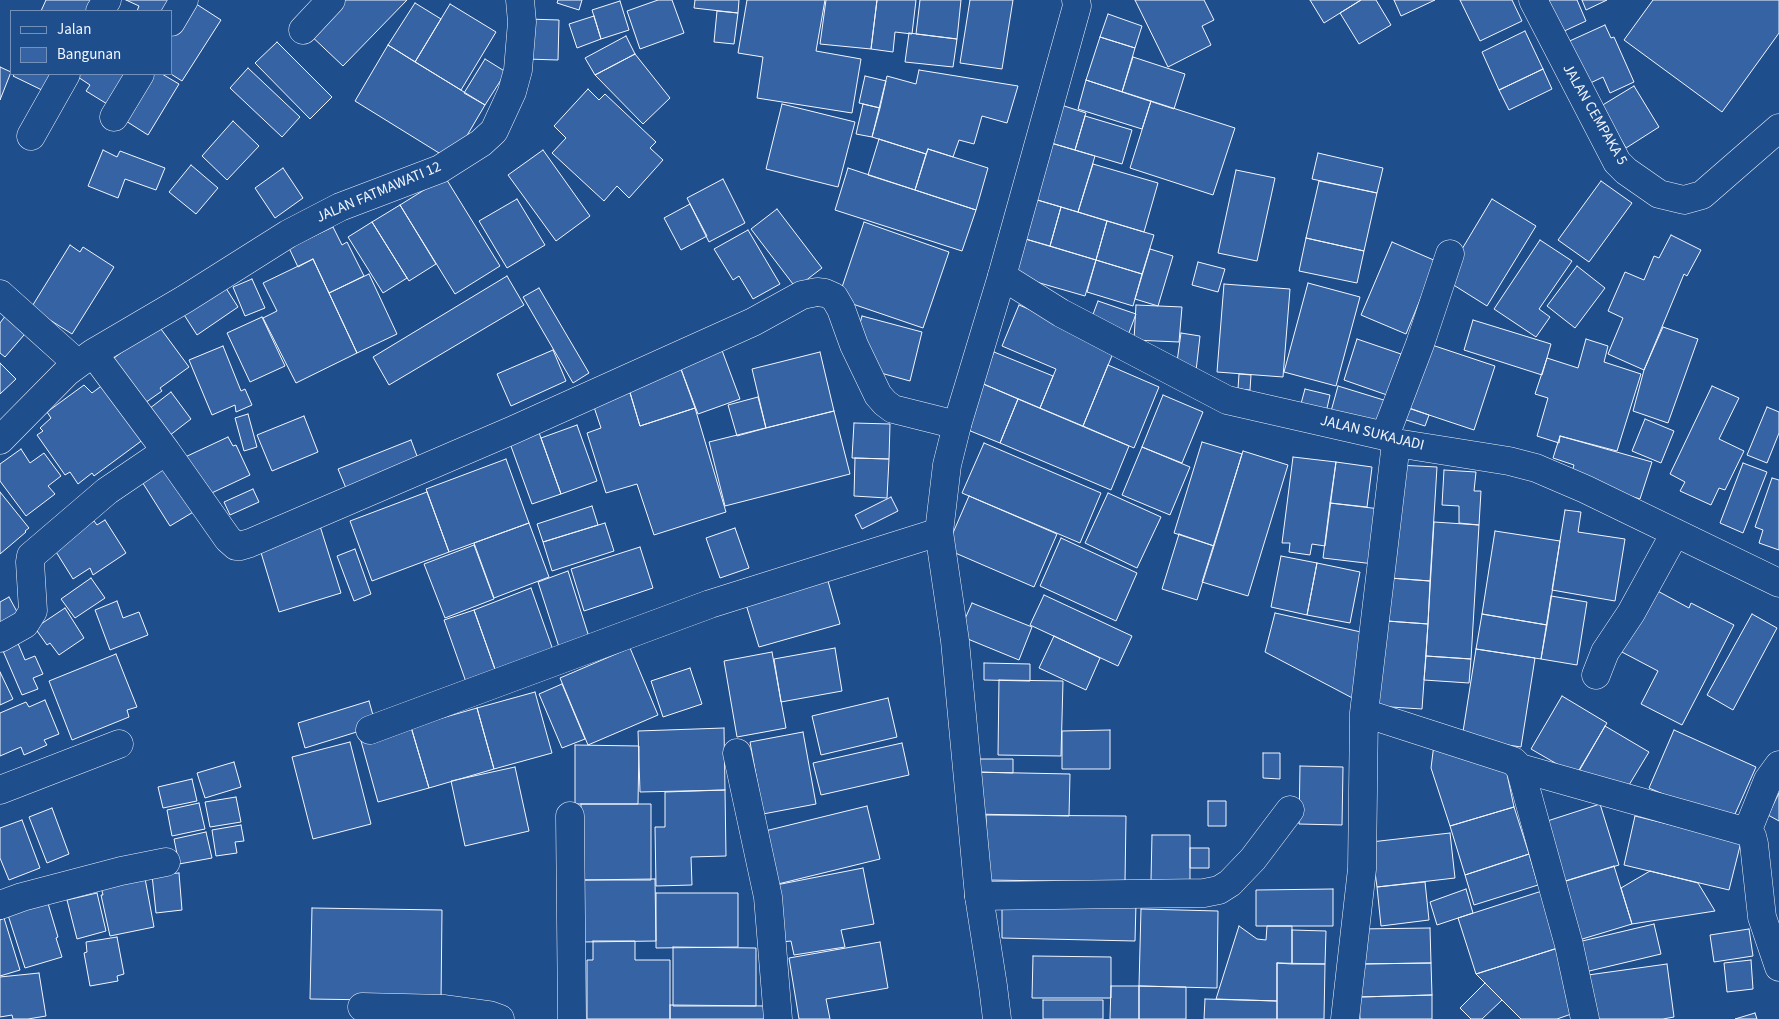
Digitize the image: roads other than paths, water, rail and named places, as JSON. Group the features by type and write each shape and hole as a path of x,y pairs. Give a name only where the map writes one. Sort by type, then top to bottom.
{"street":[{"path":"172,20 184,0"},
{"path":"303,30 331,0"},
{"name":"JALAN FATMAWATI 12","path":"0,440 67,372 85,358 185,299 288,234 340,207 440,169 481,143 494,131 512,92 518,70 522,22 520,0"},
{"name":"JALAN CEMPAKA 5","path":"1533,0 1617,162 1626,171 1659,194 1684,200 1702,194 1779,128"},
{"path":"997,1019 979,896 958,667 939,532 947,465 957,425 1002,276 1078,2"},
{"path":"31,136 65,75"},
{"path":"114,117 139,75"},
{"path":"1345,1019 1362,869 1364,713 1391,440 1450,254"},
{"name":"JALAN SUKAJADI","path":"1002,276 1062,313 1227,400 1391,440 1509,460 1536,468 1779,583"},
{"path":"0,294 85,358 166,451 228,539 236,546 250,543 513,430 753,322 802,295 817,292 834,297 878,395 885,403 893,409 957,425"},
{"path":"0,638 25,624 33,611 31,556 107,491 166,451"},
{"path":"370,730 710,604 939,532"},
{"path":"1596,675 1605,652 1631,613 1675,533"},
{"path":"1364,713 1513,761 1520,768 1747,832 1752,836 1754,844 1762,917 1779,967"},
{"path":"0,790 119,744"},
{"path":"737,754 768,897 778,1019"},
{"path":"1747,832 1768,780 1779,765"},
{"path":"1520,768 1569,945 1584,1019"},
{"path":"979,896 1204,893 1219,890 1230,883 1253,859 1290,810"},
{"path":"570,816 572,1019"},
{"path":"0,906 22,897 121,871 166,862"},
{"path":"362,1007 445,1009 500,1019"}]}
